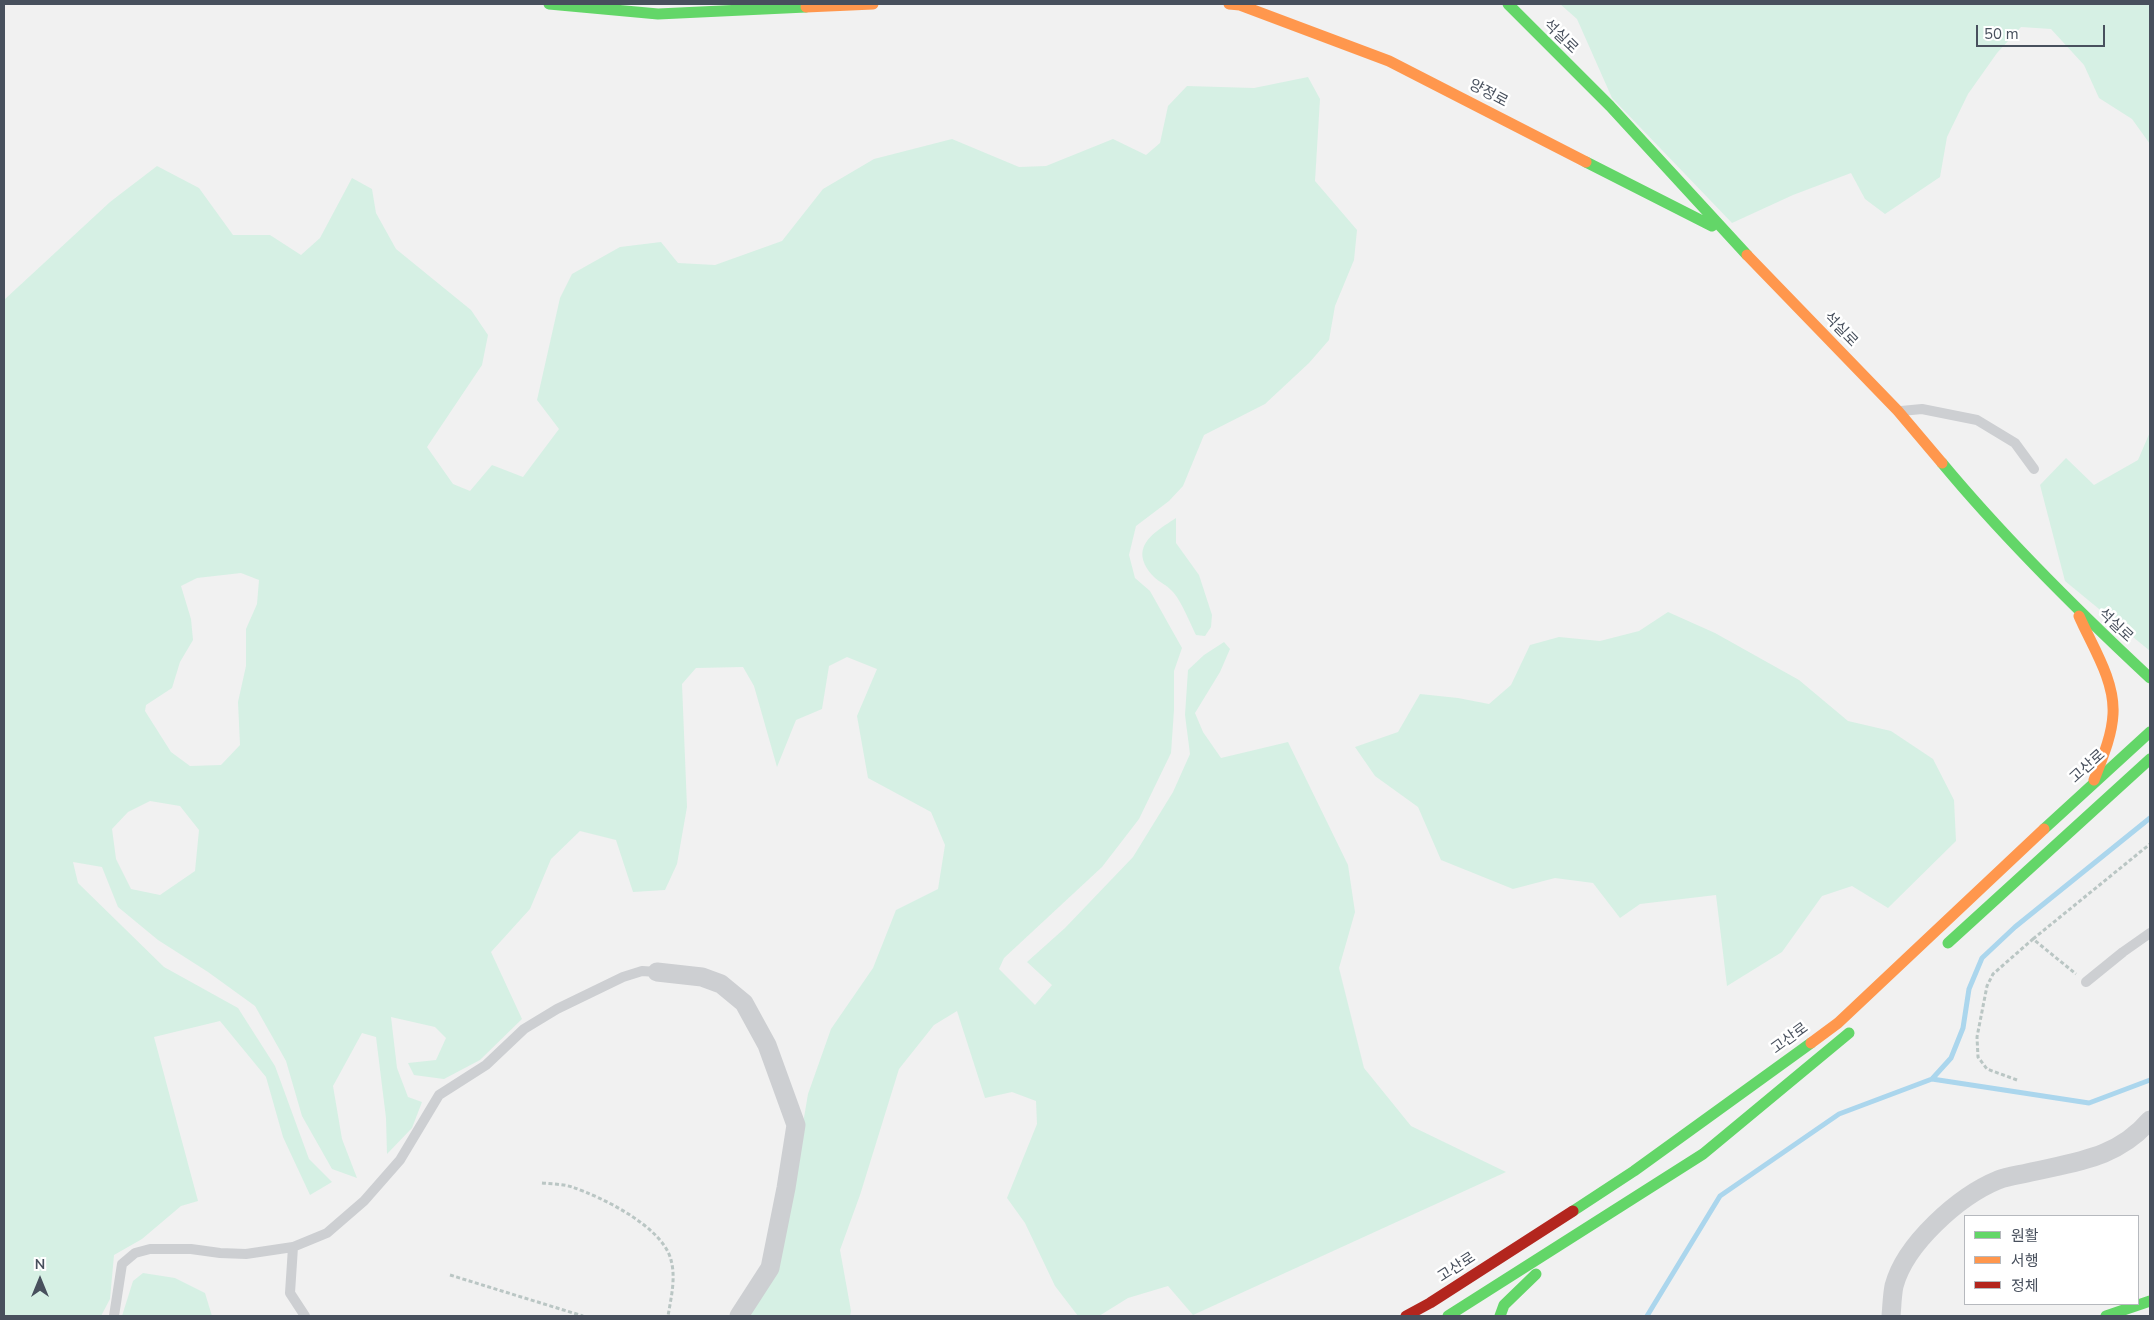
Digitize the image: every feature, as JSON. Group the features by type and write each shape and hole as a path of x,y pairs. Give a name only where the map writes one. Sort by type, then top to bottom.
{"main road":[{"path":"549,4 658,14 873,4"},
{"name":"양정로","path":"1229,4 1240,6 1318,33 1408,70 1652,197 1724,232"},
{"name":"석실로","path":"1508,4 1610,106 1724,232 1898,411 1983,512 2076,609 2150,678"},
{"path":"1652,197 1662,186 1665,167"},
{"path":"2076,609 2107,680 2113,708 2107,744 2092,783"},
{"name":"고산로","path":"1406,1316 1433,1310 1634,1171 1838,1023 2092,783 2150,732"},
{"path":"1942,948 2150,759"},
{"path":"2136,772 2150,766"},
{"path":"1448,1316 1703,1154 1856,1027"},
{"path":"1500,1316 1504,1305 1578,1235"},
{"path":"2106,1316 2138,1305"}],"street":[{"path":"657,972 702,977 721,984 744,1002 767,1045 796,1125 770,1268 739,1316"},
{"path":"1891,1316 1894,1285 1909,1254 1934,1225 1962,1200 1999,1179 2084,1162 2118,1148 2150,1120"}],"lane":[{"path":"1898,411 1922,409 1976,420 2015,443 2034,469"},
{"path":"2086,982 2150,933"},
{"path":"114,1316 122,1264 135,1253 150,1249 191,1249 220,1254 246,1254 293,1247 327,1233 364,1201 400,1160 439,1095 486,1066 524,1029 557,1009 623,976 642,971 657,972"},
{"path":"293,1247 290,1293 305,1316"}],"path":[{"path":"2018,1080 1987,1069 1978,1057 1977,1037 1987,986 1993,974 2150,844"},
{"path":"2033,939 2086,982"},
{"path":"542,1183 572,1187 627,1212 659,1238 671,1259 674,1282 668,1316"},
{"path":"450,1275 583,1316"}],"green space":[{"path":"1560,4 2150,4 2150,144 2132,119 2099,98 2084,65 2051,29 2021,27 1997,53 1968,94 1947,137 1940,177 1885,214 1865,199 1851,173 1793,195 1732,223 1612,98 1577,19"},
{"path":"1308,77 1320,99 1315,181 1357,230 1354,260 1335,306 1329,340 1309,363 1265,404 1204,435 1183,486 1169,501 1136,526 1129,555 1135,578 1150,591 1182,648 1174,671 1171,753 1139,819 1102,867 1004,958 999,969 1035,1005 1052,985 1027,962 1065,928 1133,857 1173,792 1190,754 1185,715 1188,670 1204,655 1224,642 1230,649 1220,672 1195,713 1203,732 1221,758 1288,742 1348,865 1355,912 1339,968 1364,1068 1411,1126 1506,1172 1193,1315 1168,1286 1128,1298 1099,1316 1078,1316 1055,1286 1025,1223 1007,1198 1037,1124 1036,1101 1012,1092 985,1098 957,1011 934,1025 899,1069 860,1195 840,1250 851,1311 850,1316 750,1316 790,1200 808,1094 831,1029 873,968 896,910 938,889 945,845 931,812 868,778 857,716 877,669 847,657 829,666 822,709 796,720 777,767 754,686 743,667 696,668 682,684 687,807 677,864 665,890 633,892 616,840 580,831 551,859 530,909 491,952 522,1019 480,1060 444,1079 414,1075 408,1063 436,1060 446,1038 435,1027 391,1017 397,1068 408,1097 422,1102 412,1128 387,1154 386,1118 376,1037 362,1033 333,1086 342,1139 357,1178 332,1169 302,1116 286,1061 255,1006 208,972 158,940 118,907 102,867 73,862 78,883 164,967 238,1008 275,1066 309,1159 332,1182 310,1195 283,1137 266,1077 220,1021 154,1037 198,1201 181,1206 142,1239 114,1255 110,1299 101,1316 4,1316 4,300 110,202 157,166 199,188 233,235 270,235 301,255 320,238 352,178 372,189 376,213 396,249 471,310 488,335 482,365 427,447 453,484 470,491 492,465 523,477 559,429 537,400 560,298 572,274 620,247 661,242 678,263 715,265 782,241 823,189 874,159 952,139 1019,167 1046,166 1113,139 1146,155 1160,143 1168,106 1187,86 1254,88","holes":["241,573 259,580 257,604 246,629 246,666 238,702 240,745 221,765 190,766 171,752 145,711 146,705 172,688 180,662 193,640 191,619 181,586 197,578","150,801 180,806 199,830 195,871 160,895 131,889 116,859 112,829 128,812"]},
{"path":"2150,432 2150,651 2065,581 2040,485 2066,458 2094,485 2138,460"},
{"path":"1176,518 1176,543 1199,575 1212,615 1211,627 1205,636 1196,635 1175,595 1168,587 1154,577 1146,567 1143,558 1146,542 1159,529"},
{"path":"1668,612 1715,633 1799,680 1848,721 1891,731 1933,759 1954,800 1956,841 1888,908 1852,886 1822,896 1782,952 1727,986 1716,895 1640,904 1620,918 1593,883 1555,878 1513,889 1441,860 1418,807 1375,776 1355,747 1398,732 1420,694 1489,704 1511,685 1530,645 1559,637 1600,641 1639,631"},
{"path":"143,1273 175,1278 205,1293 212,1316 122,1316 133,1281"}],"waterway":[{"path":"1647,1316 1720,1196 1839,1114 1932,1079 1951,1058 1963,1028 1969,989 1982,958 2015,927 2150,818"},
{"path":"1932,1079 2089,1103 2150,1080"}],"traffic: fast":[{"path":"549,4 658,14 806,7"},
{"path":"1508,4 1610,106 1747,255"},
{"path":"1586,162 1712,226"},
{"path":"1942,463 1991,520 2043,574 2150,678"},
{"path":"2044,829 2150,732"},
{"path":"1948,943 2150,759"},
{"path":"1448,1316 1703,1154 1849,1033"},
{"path":"1573,1211 1634,1171 1811,1043"},
{"path":"1500,1316 1504,1305 1536,1274"},
{"path":"2139,1305 2150,1301"},
{"path":"2106,1316 2138,1305"}],"traffic: slow":[{"path":"806,7 873,4"},
{"path":"1229,4 1240,5 1389,61 1586,162"},
{"path":"1747,255 1898,411 1942,463"},
{"path":"2079,616 2107,676 2113,701 2111,731 2094,780"},
{"path":"1811,1043 1838,1023 2044,829"}],"traffic: jam":[{"path":"1406,1316 1430,1303 1573,1211"}]}
